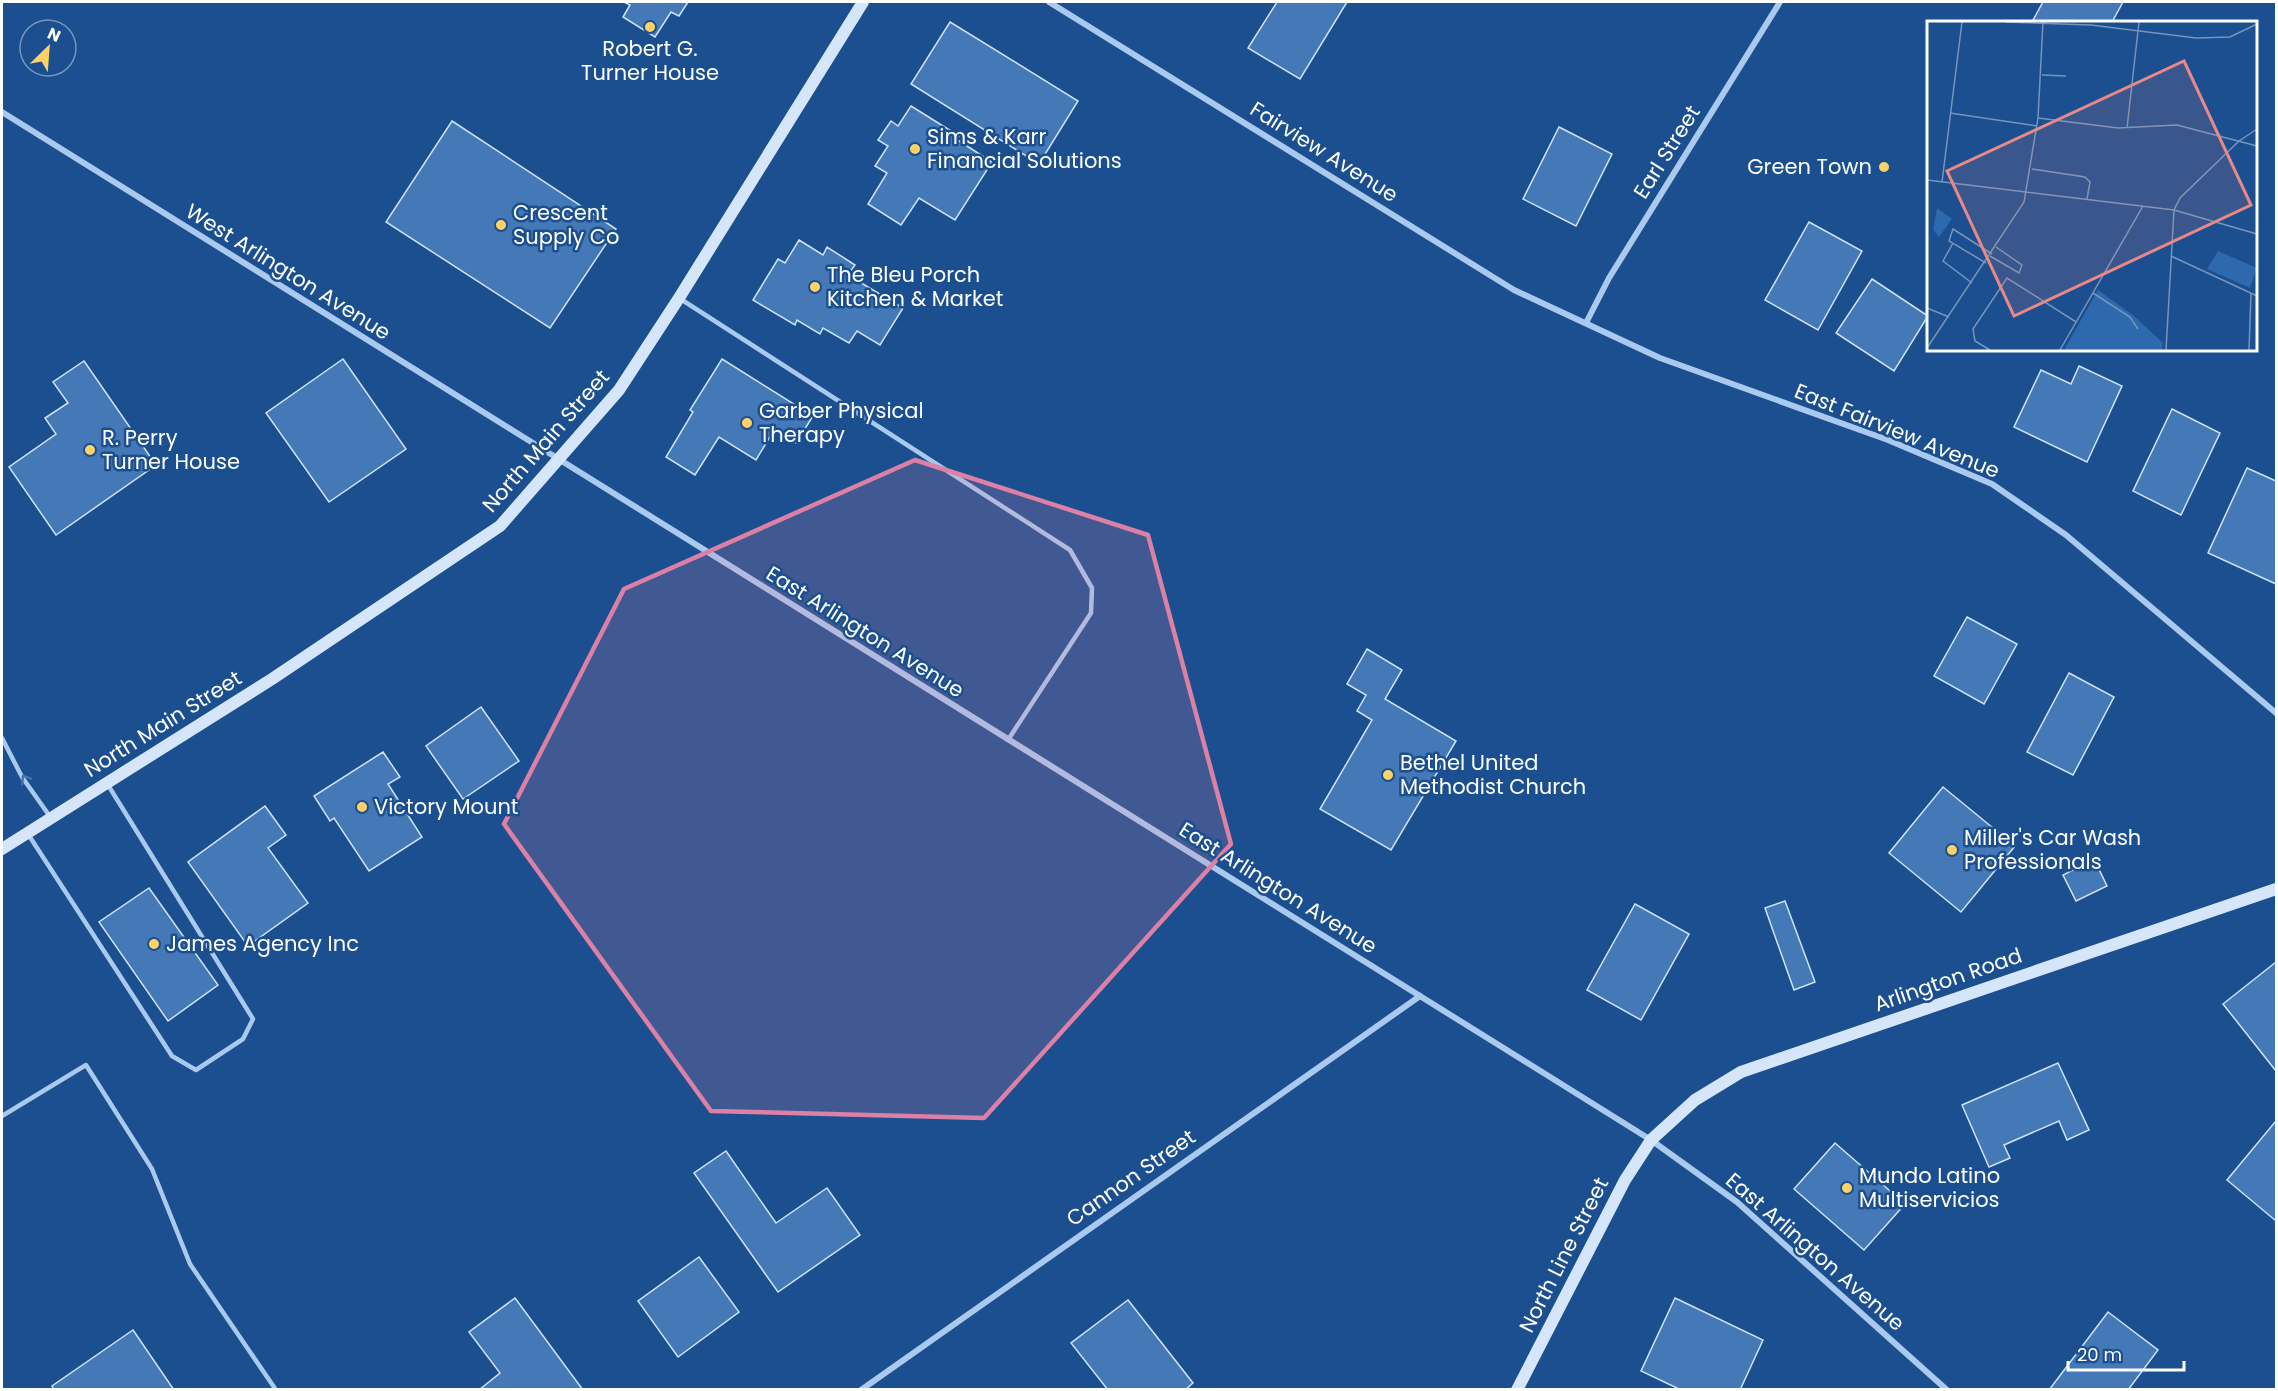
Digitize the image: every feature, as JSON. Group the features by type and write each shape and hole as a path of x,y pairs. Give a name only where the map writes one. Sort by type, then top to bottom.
{"main road":[{"name":"North Main Street","path":"2,849 272,679 500,526 619,390 679,298 863,2"},
{"name":"Arlington Road","path":"1650,1140 1695,1100 1741,1072 2277,889"},
{"name":"North Line Street","path":"1517,1389 1625,1180 1650,1140"}],"street":[{"name":"Fairview Avenue","path":"1049,2 1514,290 1586,323"},
{"name":"Earl Street","path":"1586,323 1609,278 1780,2"},
{"name":"West Arlington Avenue","path":"2,112 558,460"},
{"name":"East Fairview Avenue","path":"1586,323 1660,358 1888,440 1992,484 2066,535 2277,713"},
{"name":"East Arlington Avenue","path":"558,460 1650,1140 1737,1202 1947,1389"},
{"name":"Cannon Street","path":"861,1389 1420,996"}],"lane":[{"path":"679,298 1070,550 1092,588 1091,613 1008,740"},
{"path":"2,738 22,777 51,818"},
{"path":"28,833 172,1056 196,1070 243,1039 253,1019 107,783"},
{"path":"2,1116 86,1065 152,1169 190,1264 276,1389"}],"highlighted area":[{"path":"915,460 1148,535 1231,844 984,1118 711,1111 504,824 624,589"}],"building":[{"name":"Robert G. Turner House","path":"624,2 688,2 679,16 671,12 655,37 623,17 630,5"},
{"path":"1277,2 1347,2 1300,79 1248,48"},
{"path":"2043,2 2123,2 2113,21 2033,21"},
{"path":"950,22 1078,101 1039,164 911,84"},
{"path":"911,106 959,136 956,139 992,162 955,220 919,198 901,225 868,204 887,173 875,166 888,146 878,140 891,121 898,126"},
{"name":"Crescent Supply Co","path":"452,121 616,229 550,328 386,222"},
{"path":"1559,127 1612,154 1576,226 1523,199"},
{"path":"1809,222 1862,251 1818,330 1765,300"},
{"name":"The Bleu Porch Kitchen & Market","path":"799,240 823,255 827,247 855,265 848,275 903,308 880,345 857,331 849,343 823,328 820,334 797,320 795,325 753,300 778,259 785,263"},
{"path":"1872,279 1927,315 1894,371 1836,333"},
{"path":"343,359 406,449 329,502 266,413"},
{"name":"Garber Physical Therapy","path":"722,359 813,416 796,443 774,430 756,460 719,437 695,475 666,457 693,412 690,410"},
{"name":"R. Perry Turner House","path":"84,361 156,465 56,535 9,467 56,434 45,418 68,403 53,382"},
{"path":"2079,366 2122,386 2087,462 2014,427 2041,370 2071,384"},
{"path":"2172,409 2220,433 2181,515 2133,491"},
{"path":"2247,468 2276,481 2276,584 2208,553"},
{"path":"1967,617 2017,644 1984,704 1934,676"},
{"name":"Bethel United Methodist Church","path":"1367,649 1402,670 1385,699 1456,741 1391,850 1320,809 1372,720 1357,711 1366,695 1347,684"},
{"path":"2069,673 2114,697 2073,775 2027,752"},
{"path":"481,707 519,761 463,799 426,746"},
{"name":"Victory Mount","path":"383,752 400,777 388,784 422,837 369,871 334,818 330,821 314,796"},
{"name":"Miller's Car Wash Professionals","path":"1943,787 2015,846 1961,912 1889,853"},
{"path":"265,806 286,835 268,848 308,903 248,946 188,862"},
{"path":"2094,859 2107,886 2076,901 2063,875"},
{"path":"149,888 218,985 168,1021 99,922"},
{"path":"1785,901 1815,982 1794,990 1765,908"},
{"path":"1635,904 1689,934 1641,1020 1587,990"},
{"path":"2276,962 2276,1071 2223,1004"},
{"path":"2058,1063 2089,1130 2067,1140 2059,1121 2004,1145 2010,1158 1989,1167 1962,1105"},
{"path":"2276,1123 2276,1221 2227,1180"},
{"path":"1835,1143 1905,1204 1864,1250 1794,1189"},
{"path":"726,1151 776,1223 827,1188 860,1235 778,1292 694,1173"},
{"path":"699,1257 739,1312 678,1357 638,1301"},
{"path":"515,1298 583,1390 479,1390 500,1373 469,1332"},
{"path":"1675,1298 1763,1340 1740,1390 1681,1390 1641,1371"},
{"path":"1128,1300 1193,1383 1185,1390 1108,1390 1071,1343"},
{"path":"2108,1312 2158,1350 2128,1390 2049,1390"},
{"path":"133,1330 174,1390 54,1390 52,1386"}],"place":[{"name":"Robert G. Turner House","path":"650,27"},
{"name":"Sims & Karr Financial Solutions","path":"915,149"},
{"name":"Green Town","path":"1884,167"},
{"name":"Crescent Supply Co","path":"501,225"},
{"name":"The Bleu Porch Kitchen & Market","path":"815,287"},
{"name":"Garber Physical Therapy","path":"747,423"},
{"name":"R. Perry Turner House","path":"90,450"},
{"name":"Bethel United Methodist Church","path":"1388,775"},
{"name":"Victory Mount","path":"362,807"},
{"name":"Miller's Car Wash Professionals","path":"1952,850"},
{"name":"James Agency Inc","path":"154,944"},
{"name":"Mundo Latino Multiservicios","path":"1847,1188"}]}
